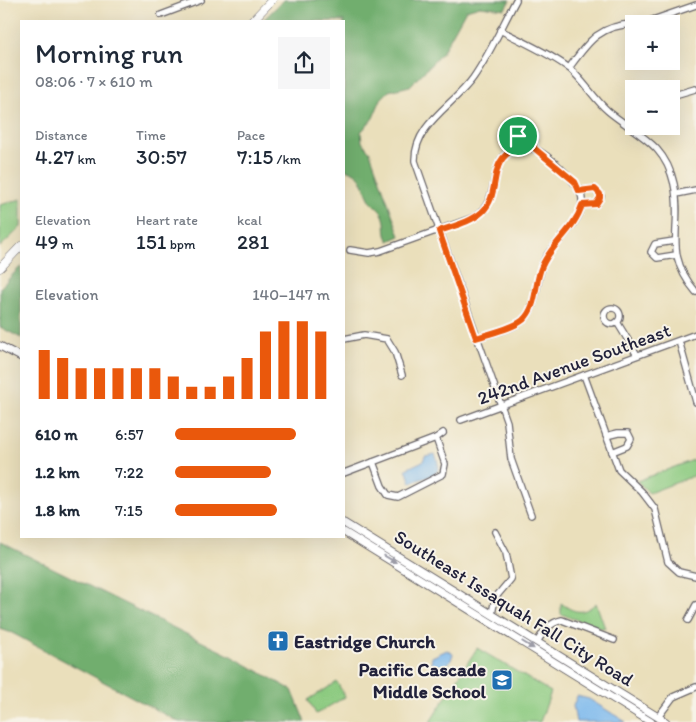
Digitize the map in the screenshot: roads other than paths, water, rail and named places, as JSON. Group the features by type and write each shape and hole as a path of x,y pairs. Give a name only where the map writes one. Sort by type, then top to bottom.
{"main road":[{"path":"253,20 272,0"},
{"path":"0,268 20,247"}],"street":[{"path":"161,15 201,0"},
{"path":"516,0 474,77 431,122 416,145 415,161 508,428 511,459 531,515"},
{"path":"667,15 696,5"},
{"path":"569,68 587,44 602,31 625,25"},
{"path":"500,30 569,68 604,107 625,121"},
{"path":"680,94 696,90 696,82"},
{"path":"517,148 519,134 527,130 534,136 534,148"},
{"path":"643,135 660,151 671,171 676,194 674,241 676,255 681,270 696,292"},
{"path":"350,250 374,253 464,222 482,212 492,196 496,172 502,157 517,148 534,148 575,182 582,202 575,220 545,258 536,280 534,300 528,314 519,323 476,338"},
{"path":"579,191 595,189 600,196 596,204 582,202"},
{"path":"676,194 696,190"},
{"path":"674,241 655,244 651,252 656,258 676,255"},
{"path":"617,322 638,355"},
{"name":"242nd Avenue Southeast","path":"461,420 696,334"},
{"path":"345,339 364,335 383,338 391,343 402,374"},
{"path":"679,341 696,402"},
{"path":"0,346 20,356"},
{"path":"584,375 612,452 624,477 642,492 655,509 668,562 679,572 696,576"},
{"path":"606,436 624,432 628,433 631,439 628,446 612,452"},
{"path":"345,473 436,438 443,433"},
{"path":"374,462 382,486 388,495 398,497 406,494 412,489 431,482 443,474 445,464 436,438"},
{"name":"Southeast Issaquah Fall City Road","path":"345,524 666,722"},
{"path":"492,614 495,598 511,579 506,553 495,532"},
{"name":"Southeast Issaquah Fall City Road","path":"345,533 651,722"},
{"path":"688,620 696,605"},
{"path":"537,642 545,630 554,622 562,620 614,640"},
{"path":"658,717 673,697 696,687"}],"water":[{"path":"435,454 438,462 436,472 433,475 411,483 406,469 423,461 425,456"},
{"path":"447,650 453,654 451,660 441,671 435,670 431,664 432,657"},
{"path":"577,696 589,699 626,722 576,722 573,706"}],"place":[{"name":"Eastridge Church","path":"278,641"},
{"name":"Pacific Cascade Middle School","path":"502,680"}]}
